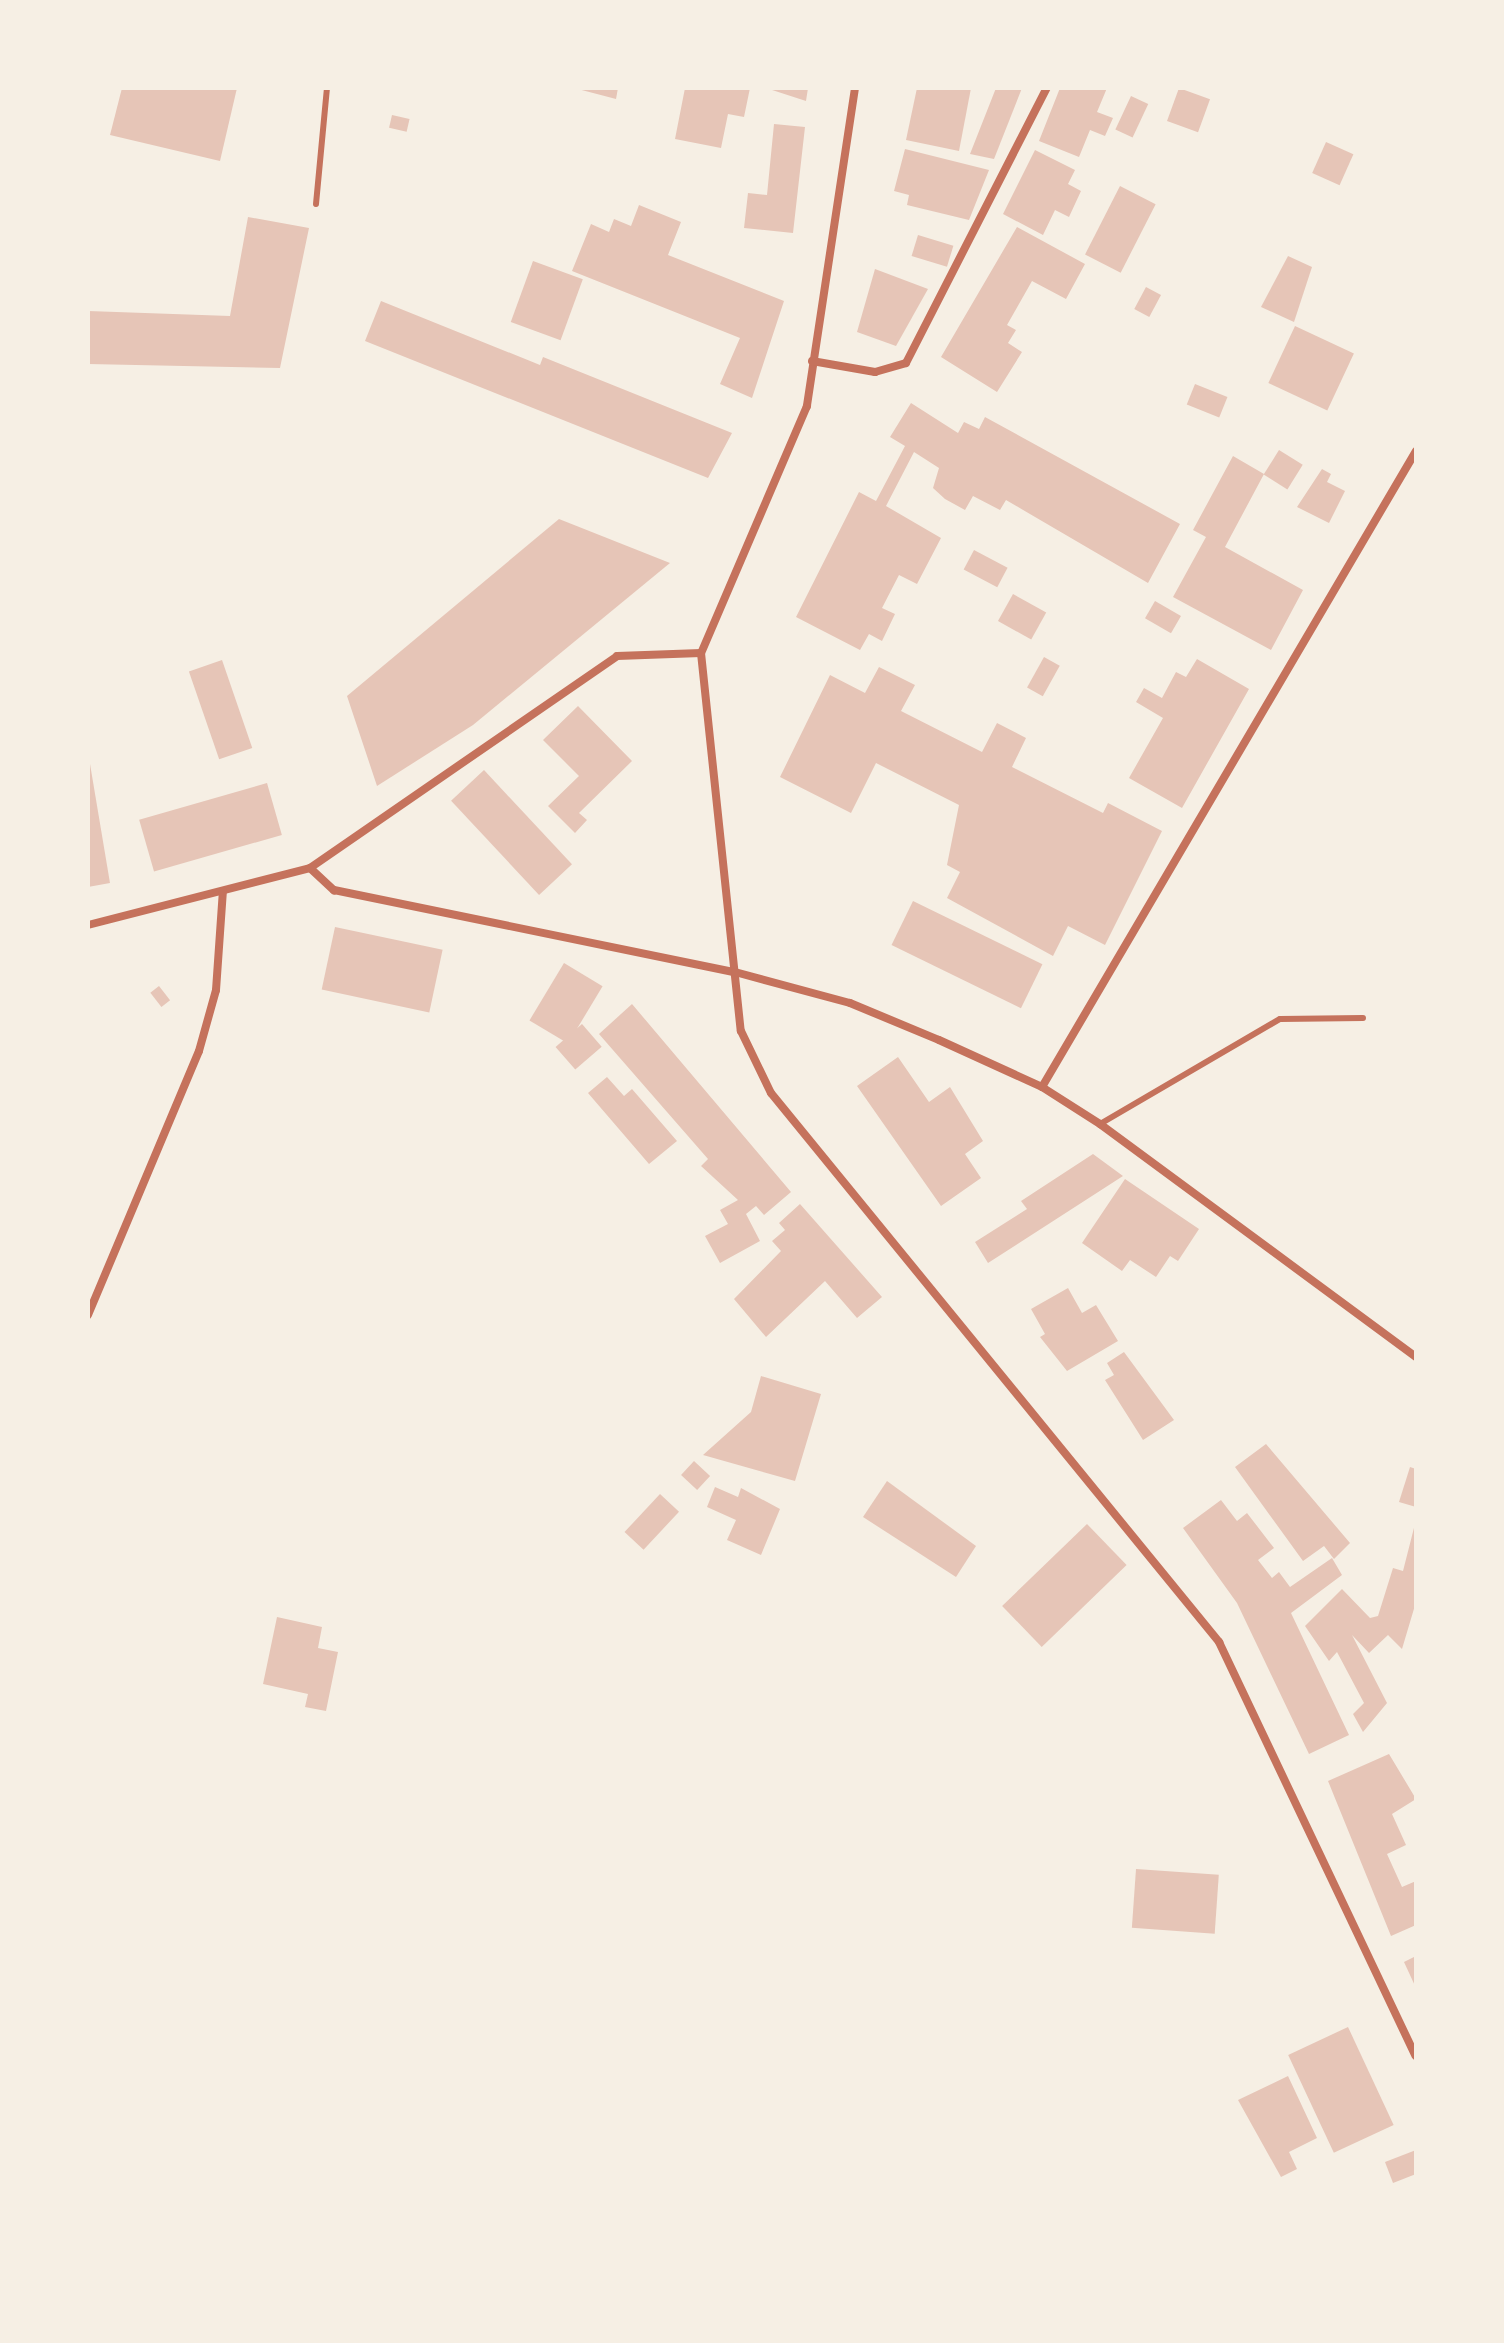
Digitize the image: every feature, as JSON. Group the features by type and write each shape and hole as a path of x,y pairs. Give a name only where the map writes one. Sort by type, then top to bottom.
{"street":[{"path":"855,88 812,361 789,458 701,653 741,1031 771,1093 1219,1642 1416,2056"},
{"path":"812,361 875,372 906,363 1047,88"},
{"path":"1042,1087 1416,451"},
{"path":"88,925 310,868 617,656 701,653"},
{"path":"310,868 334,890 735,972 850,1003 1042,1087 1100,1124 1416,1357"},
{"path":"88,1315 199,1051 216,990 223,891"}],"lane":[{"path":"316,204 327,88"},
{"path":"1100,1124 1280,1019 1363,1018"}],"building":[{"path":"122,88 237,88 220,161 110,135"},
{"path":"574,88 618,88 616,99"},
{"path":"685,88 750,88 744,117 728,114 721,148 675,139"},
{"path":"808,88 806,101 769,89"},
{"path":"917,88 971,88 959,151 906,140"},
{"path":"996,88 1022,88 994,159 970,154"},
{"path":"1060,88 1107,88 1097,112 1113,118 1105,136 1090,130 1079,157 1039,141"},
{"path":"1179,88 1210,99 1198,132 1167,121"},
{"path":"1131,96 1148,104 1133,138 1115,130"},
{"path":"392,115 410,119 407,132 389,128"},
{"path":"774,124 805,127 793,233 744,228 748,193 767,195"},
{"path":"1326,142 1353,154 1340,185 1312,173"},
{"path":"905,149 989,170 969,220 907,205 909,195 894,191"},
{"path":"1035,150 1075,170 1068,184 1081,191 1069,217 1055,210 1043,235 1003,214"},
{"path":"1120,186 1156,204 1121,273 1085,255"},
{"path":"639,205 681,222 668,255 784,301 752,398 720,384 740,338 572,271 591,224 609,232 614,219 631,226"},
{"path":"248,217 309,228 280,368 88,364 88,311 230,316"},
{"path":"1017,227 1085,264 1066,299 1032,281 1007,325 1016,330 1008,343 1022,352 997,392 941,357"},
{"path":"918,235 953,246 947,267 912,256"},
{"path":"1288,256 1312,267 1294,322 1261,307"},
{"path":"533,261 583,279 561,340 511,322"},
{"path":"875,269 928,289 896,346 857,332"},
{"path":"1146,287 1161,295 1149,317 1134,309"},
{"path":"381,301 540,365 543,357 732,433 708,478 365,341"},
{"path":"1295,326 1354,353 1327,411 1268,383"},
{"path":"1195,384 1227,397 1219,418 1187,404"},
{"path":"911,403 958,433 964,422 979,429 985,417 1180,524 1148,583 1006,500 1000,510 973,496 965,510 945,499 933,488 939,468 914,452 886,506 941,538 917,584 899,575 882,608 895,614 882,641 869,634 860,650 796,617 859,492 876,501 905,446 890,437"},
{"path":"1279,450 1303,465 1287,489 1264,475"},
{"path":"1233,456 1264,474 1225,547 1303,590 1271,650 1173,597 1206,537 1193,530"},
{"path":"1322,469 1331,474 1327,482 1345,491 1329,523 1297,507"},
{"path":"559,519 670,563 473,725 377,786 347,696"},
{"path":"974,550 1008,568 997,587 964,569"},
{"path":"1013,594 1046,612 1031,640 998,621"},
{"path":"1155,601 1181,616 1171,633 1145,618"},
{"path":"1044,657 1060,666 1043,696 1027,688"},
{"path":"1197,659 1249,689 1182,808 1129,778 1163,718 1136,702 1144,688 1162,698 1176,672 1186,677"},
{"path":"222,660 252,748 219,759 189,671"},
{"path":"879,667 915,685 901,711 982,752 997,723 1026,738 1012,767 1103,813 1108,803 1162,831 1105,945 1068,926 1053,956 947,898 960,872 947,865 959,805 876,763 851,813 780,777 830,675 865,693"},
{"path":"578,706 632,761 579,813 587,820 575,833 548,806 579,776 543,740"},
{"path":"88,752 110,883 88,887"},
{"path":"484,770 572,864 539,895 451,801"},
{"path":"267,783 282,835 154,872 139,820"},
{"path":"913,901 1042,964 1021,1008 892,945"},
{"path":"335,927 443,950 429,1012 322,990"},
{"path":"564,963 603,986 568,1044 529,1020"},
{"path":"159,986 170,1000 161,1007 150,993"},
{"path":"632,1004 791,1192 764,1215 756,1206 746,1214 760,1241 720,1263 705,1236 728,1224 720,1210 738,1200 701,1166 708,1159 599,1034"},
{"path":"582,1024 602,1047 575,1070 556,1047"},
{"path":"898,1057 929,1102 950,1087 983,1141 965,1154 981,1178 941,1206 857,1086"},
{"path":"607,1077 624,1096 632,1089 677,1141 649,1164 588,1093"},
{"path":"1093,1154 1123,1176 988,1263 975,1242 1027,1209 1021,1201"},
{"path":"1125,1179 1199,1229 1178,1261 1170,1256 1156,1277 1130,1260 1122,1271 1082,1243"},
{"path":"800,1204 882,1297 857,1318 825,1281 766,1337 734,1299 781,1251 772,1241 785,1230 779,1223"},
{"path":"1068,1288 1082,1313 1096,1305 1118,1341 1067,1371 1040,1337 1045,1334 1031,1309"},
{"path":"1124,1352 1174,1420 1143,1440 1105,1380 1114,1375 1107,1363"},
{"path":"761,1376 821,1394 795,1481 703,1455 751,1412"},
{"path":"1266,1444 1350,1543 1334,1559 1324,1546 1303,1561 1235,1467"},
{"path":"694,1461 710,1476 697,1490 681,1475"},
{"path":"1410,1467 1416,1469 1416,1507 1399,1502"},
{"path":"887,1481 976,1546 956,1577 863,1517"},
{"path":"715,1487 738,1497 741,1488 780,1509 761,1555 727,1540 736,1520 707,1507"},
{"path":"660,1494 679,1512 644,1550 625,1532"},
{"path":"1221,1500 1237,1521 1247,1513 1274,1548 1258,1560 1272,1578 1279,1572 1290,1587 1332,1558 1342,1575 1291,1613 1349,1735 1309,1754 1237,1603 1183,1528"},
{"path":"1416,1520 1416,1602 1402,1649 1388,1635 1369,1653 1352,1635 1387,1703 1363,1732 1353,1714 1364,1703 1337,1652 1329,1661 1305,1626 1342,1589 1370,1618 1378,1616 1393,1568 1403,1571"},
{"path":"1087,1524 1127,1565 1042,1647 1002,1606"},
{"path":"277,1617 322,1627 318,1648 338,1652 326,1711 305,1707 308,1694 263,1684"},
{"path":"1389,1754 1416,1799 1392,1814 1406,1845 1387,1854 1402,1887 1416,1881 1416,1925 1391,1936 1328,1781"},
{"path":"1136,1869 1219,1875 1215,1934 1132,1928"},
{"path":"1416,1956 1416,1988 1404,1962"},
{"path":"1348,2027 1394,2125 1334,2153 1288,2055"},
{"path":"1288,2076 1317,2138 1289,2152 1297,2169 1281,2177 1238,2100"},
{"path":"1416,2150 1416,2174 1393,2183 1385,2162"}]}
